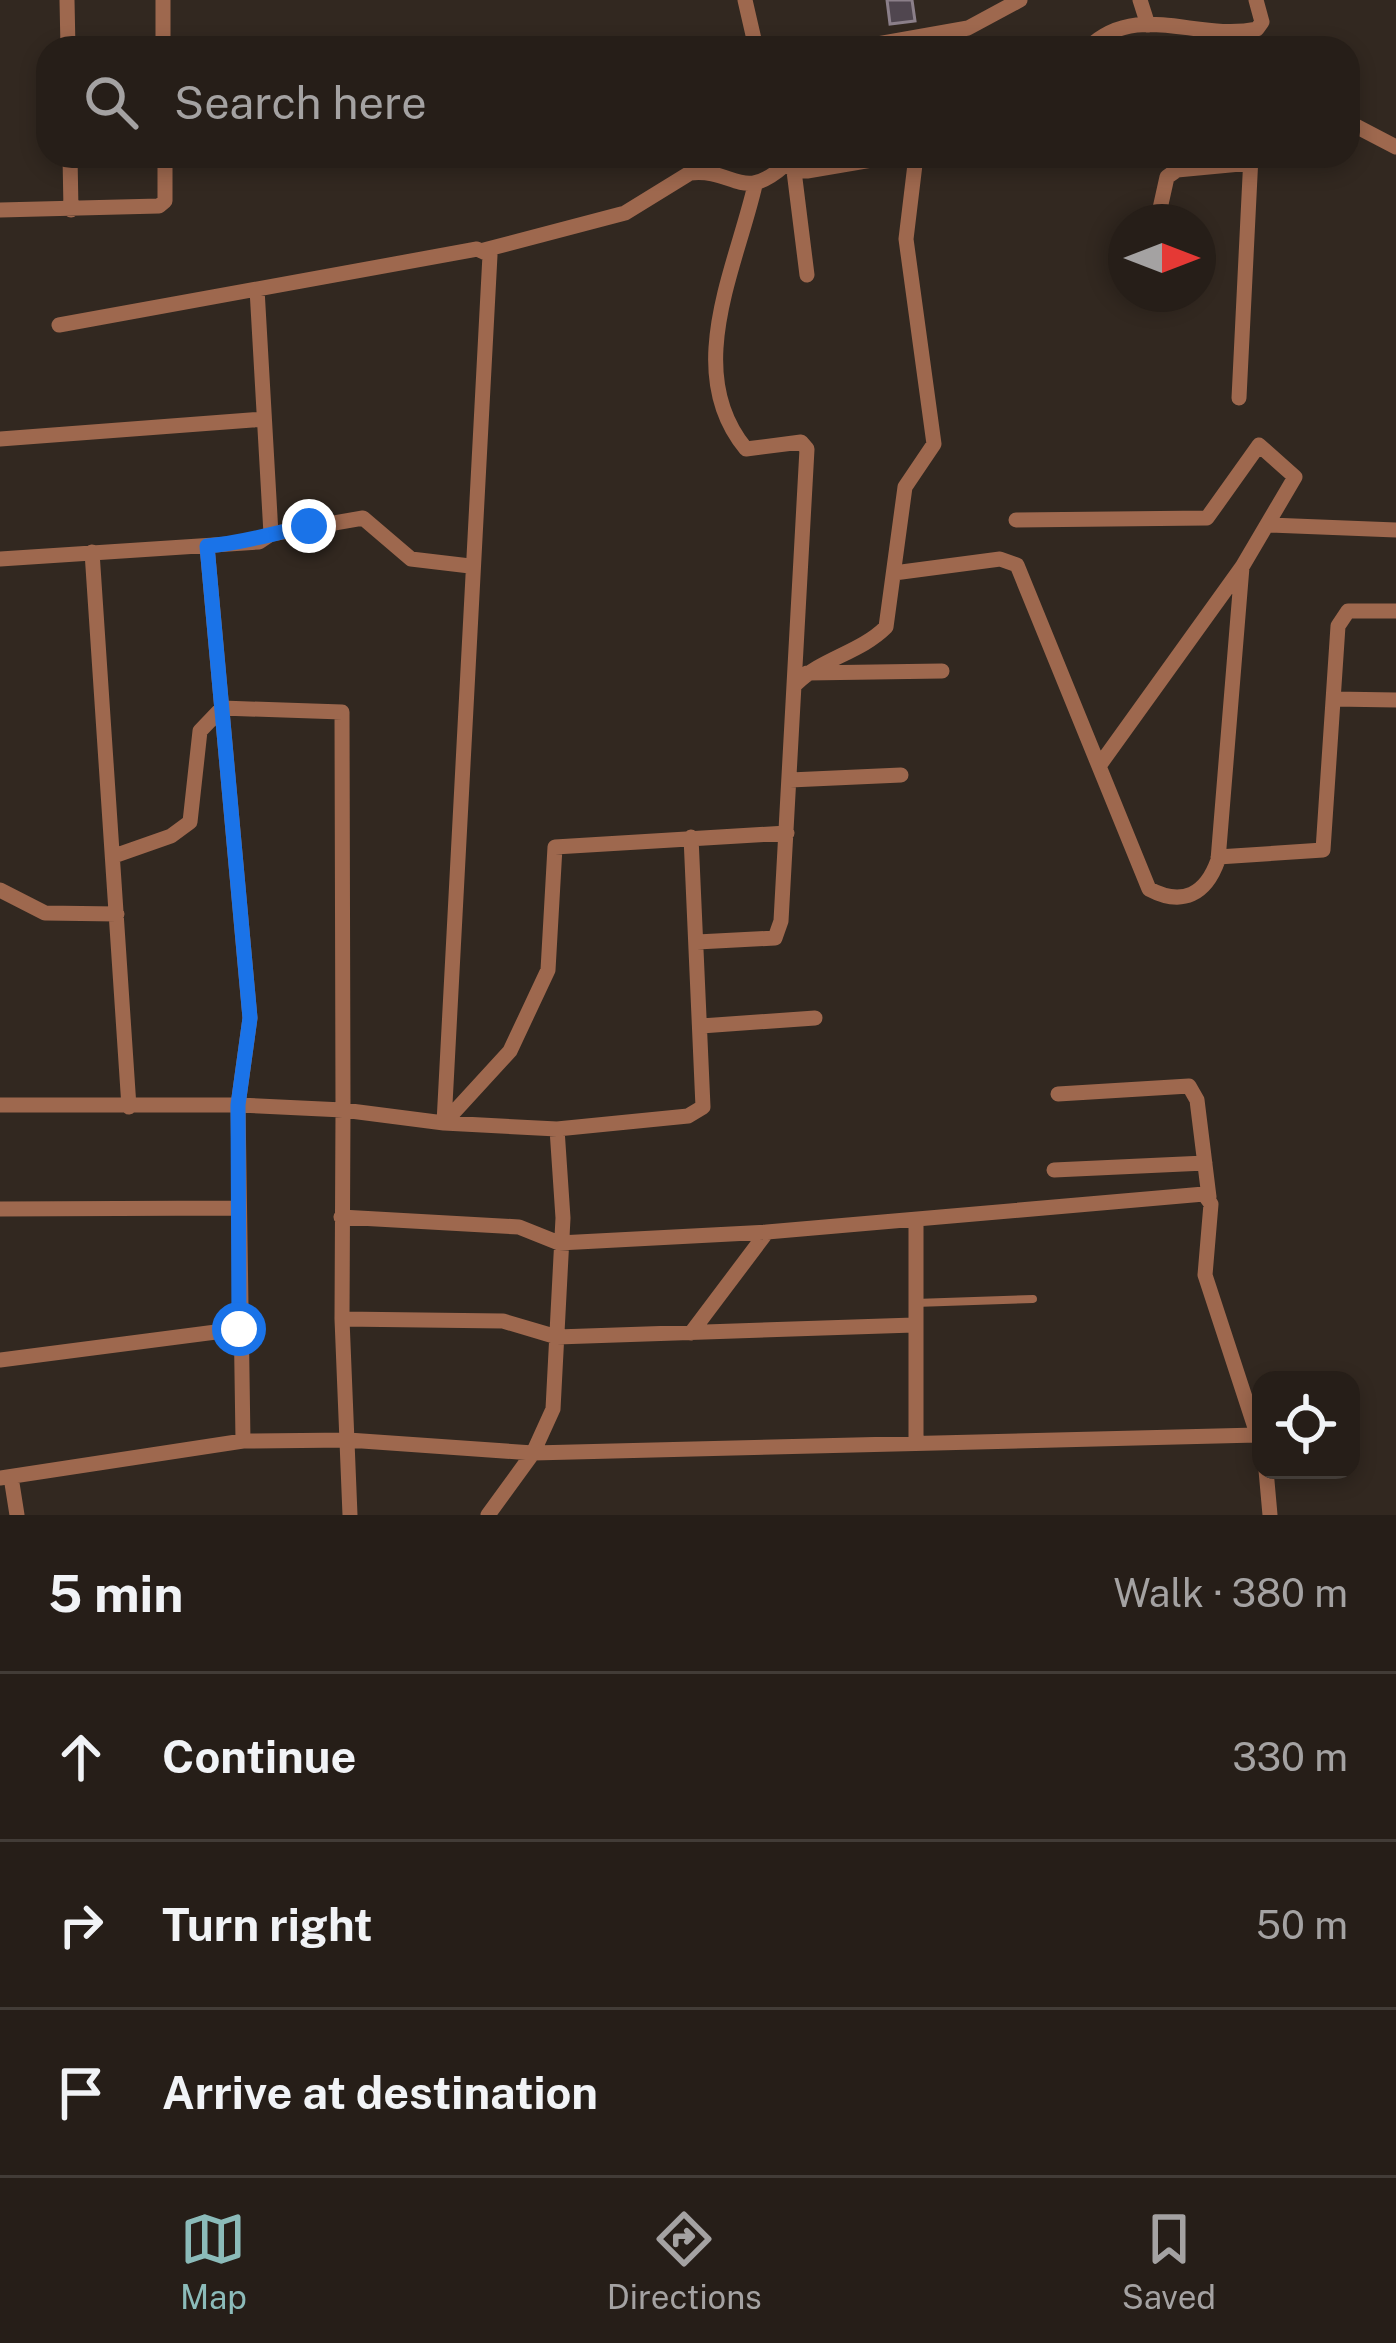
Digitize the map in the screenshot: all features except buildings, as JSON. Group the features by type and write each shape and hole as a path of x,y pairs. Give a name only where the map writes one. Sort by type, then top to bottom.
{"street":[{"path":"67,0 68,36"},
{"path":"163,0 163,36"},
{"path":"745,0 753,36"},
{"path":"923,36 968,28 1020,0"},
{"path":"1140,0 1148,25"},
{"path":"1256,0 1262,22 1259,36"},
{"path":"1101,36 1109,28 1148,25 1215,36"},
{"path":"1360,128 1396,147"},
{"path":"70,168 71,210"},
{"path":"0,211 159,206 165,201 165,168"},
{"path":"697,942 775,938 781,921 801,678 807,449 801,442 746,449 717,385 716,317 735,270 755,185 780,168"},
{"path":"787,168 807,275"},
{"path":"801,678 886,627 905,488 936,434 906,239 915,168"},
{"path":"1161,204 1167,176 1190,168"},
{"path":"1239,398 1251,168"},
{"path":"59,325 484,250 625,213 690,173 755,185"},
{"path":"444,1124 470,566 492,266 484,250"},
{"path":"257,289 271,534"},
{"path":"0,439 265,418"},
{"path":"1016,520 1207,518 1262,445 1295,479 1242,567 1099,766"},
{"path":"0,559 259,542 271,534 363,518 411,560 470,566"},
{"path":"1268,524 1396,530"},
{"path":"207,546 250,1018 238,1105 243,1442"},
{"path":"92,552 129,1107"},
{"path":"894,573 1000,559 1017,565 1149,889 1163,896 1197,896 1218,856 1242,567"},
{"path":"1218,856 1323,850 1342,615 1396,611"},
{"path":"801,678 942,670"},
{"path":"1334,699 1396,700"},
{"path":"114,856 171,836 190,822 200,730 222,708 342,712 342,1319 350,1515"},
{"path":"790,780 901,775"},
{"path":"444,1124 510,1051 548,970 555,847 787,833"},
{"path":"0,1105 238,1105 557,1129 697,1113 705,1096 691,837"},
{"path":"0,887 45,913 117,914"},
{"path":"701,1026 815,1018"},
{"path":"1058,1094 1189,1086 1197,1100 1209,1197 1205,1275 1252,1419"},
{"path":"488,1515 532,1453 553,1409 559,1243 557,1129"},
{"path":"1054,1170 1205,1162"},
{"path":"341,1217 519,1227 559,1243 767,1232 1198,1193 1209,1197"},
{"path":"0,1209 237,1208"},
{"path":"916,1220 916,1443"},
{"path":"691,1333 767,1232"},
{"path":"342,1319 503,1321 557,1337 914,1325"},
{"path":"0,1360 239,1329"},
{"path":"17,1515 6,1478 243,1442 348,1440 532,1453 916,1443 1252,1441"},
{"path":"1267,1479 1270,1515"}],"lane":[{"path":"915,1304 1034,1299"}],"route":[{"path":"239,1329 238,1105 250,1018 207,546 259,542 271,534 309,526"}]}
